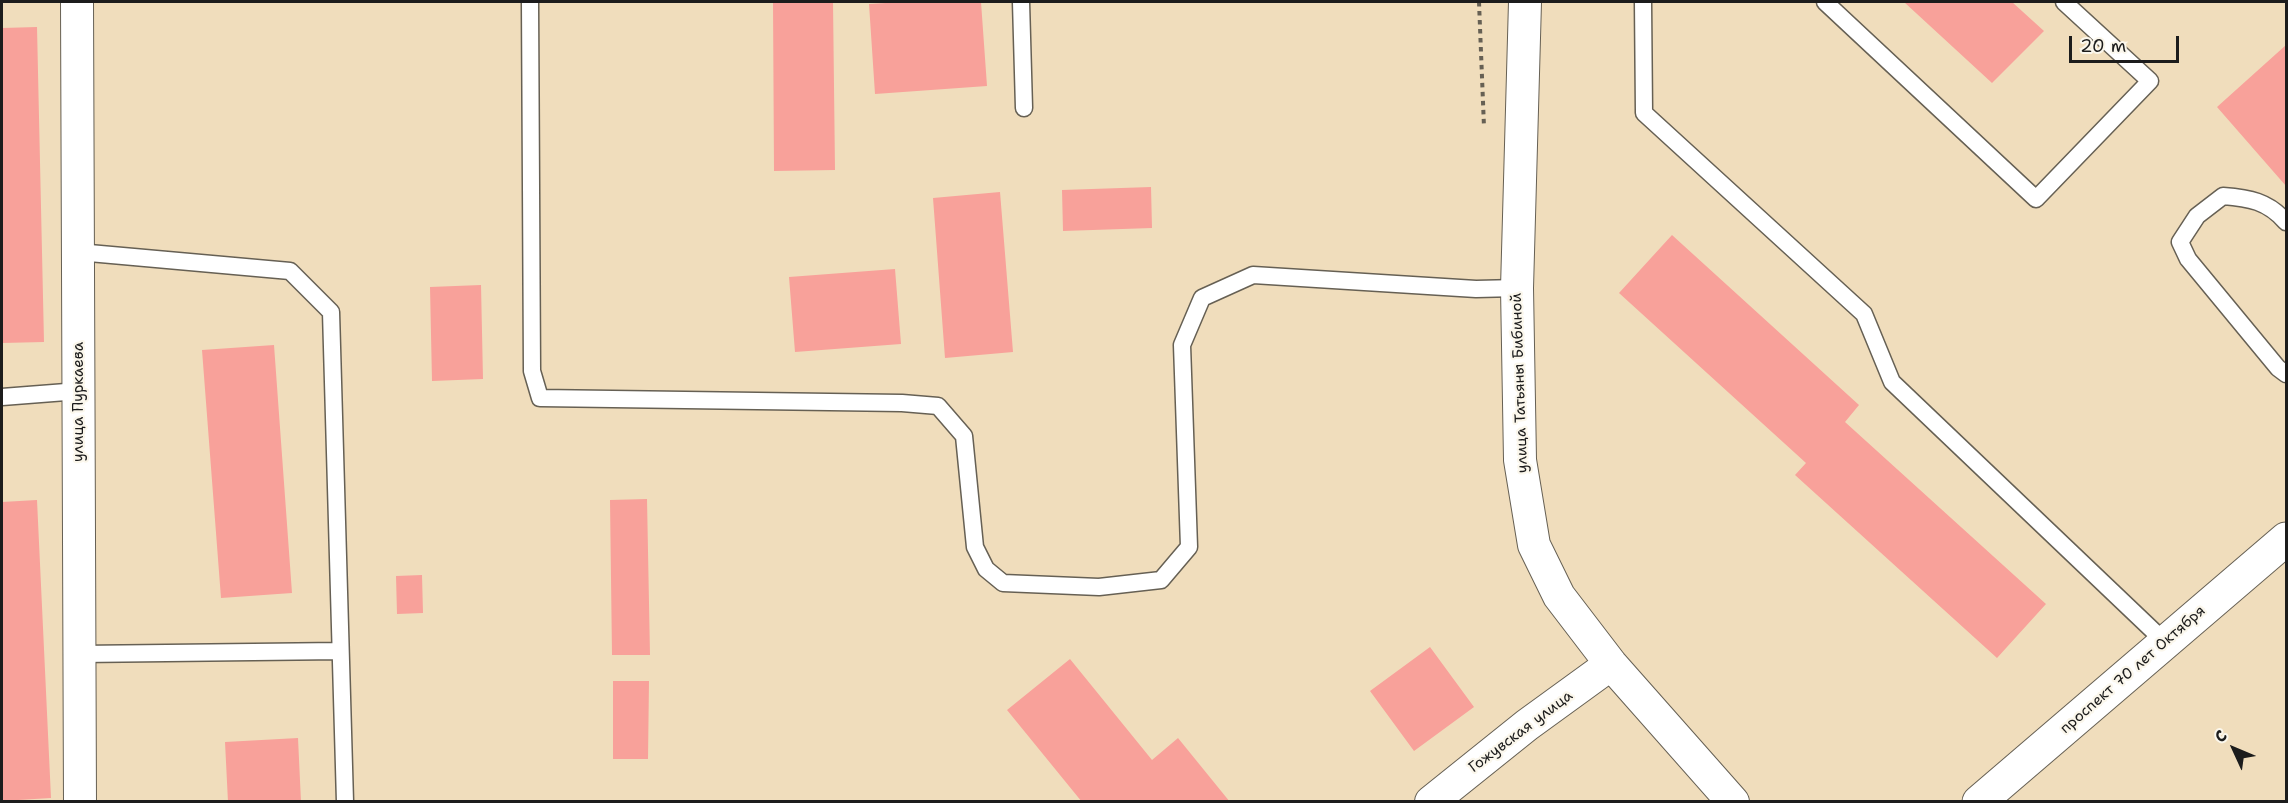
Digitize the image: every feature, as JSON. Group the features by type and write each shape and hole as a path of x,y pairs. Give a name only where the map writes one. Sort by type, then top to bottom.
{"main road":[{"name":"проспект 70 лет Октября","path":"1979,801 2286,539"}],"street":[{"name":"улица Пуркаева","path":"77,2 80,801"},
{"name":"улица Татьяны Бибиной","path":"1525,2 1517,288 1520,460 1534,545 1559,596 1611,664 1733,801"},
{"name":"Гожувская улица","path":"1431,801 1527,725 1611,664"}],"lane":[{"path":"530,2 532,371 540,398 903,403 938,406 964,436 975,547 986,569 1004,583 1099,587 1161,580 1189,547 1182,345 1202,298 1253,275 1476,289 1517,288"},
{"path":"1021,2 1024,108"},
{"path":"1643,2 1644,113 1864,314 1892,382 2165,642"},
{"path":"1825,2 2036,199 2150,81 2064,2"},
{"path":"2286,222 2278,213 2251,198 2223,196 2197,216 2180,242 2188,259 2278,368 2286,374"},
{"path":"78,252 290,271 332,312 345,801"},
{"path":"2,397 79,392"},
{"path":"80,654 340,651"}],"building":[{"path":"773,2 833,2 835,170 774,171"},
{"path":"981,2 987,86 875,94 869,4"},
{"path":"1904,2 2012,2 2044,31 1992,83"},
{"path":"37,27 44,342 2,343 2,28"},
{"path":"2286,45 2286,186 2217,107"},
{"path":"1151,187 1152,228 1063,231 1062,190"},
{"path":"1000,192 1013,352 945,358 933,198"},
{"path":"1672,235 1859,405 1845,422 2046,604 1997,658 1795,475 1806,463 1619,293"},
{"path":"895,269 901,344 795,352 789,277"},
{"path":"481,285 483,379 432,381 430,287"},
{"path":"274,345 292,593 221,598 202,350"},
{"path":"647,499 650,655 612,655 610,500"},
{"path":"37,500 51,798 2,801 2,502"},
{"path":"422,575 423,613 397,614 396,576"},
{"path":"1430,647 1474,707 1414,751 1370,691"},
{"path":"1070,659 1152,760 1178,738 1230,802 1082,802 1007,710"},
{"path":"613,681 649,681 648,759 613,759"},
{"path":"298,738 301,802 228,802 225,742"}]}
